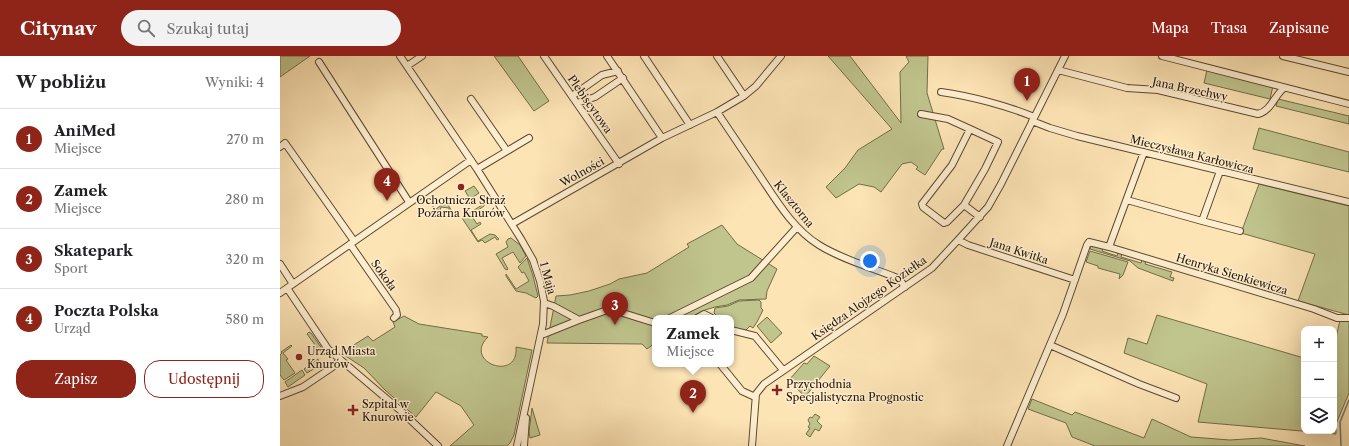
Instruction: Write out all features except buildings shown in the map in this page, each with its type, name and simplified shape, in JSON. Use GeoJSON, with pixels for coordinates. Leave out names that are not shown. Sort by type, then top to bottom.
{"type":"FeatureCollection","features":[{"type":"Feature","properties":{"kind":"street","name":"1 Maja"},"geometry":{"type":"LineString","coordinates":[[400,56],[471,160],[512,224],[533,260],[540,281],[544,303],[541,334],[517,446]]}},
{"type":"Feature","properties":{"kind":"street"},"geometry":{"type":"LineString","coordinates":[[407,66],[422,56]]}},
{"type":"Feature","properties":{"kind":"street","name":"Plebiscytowa"},"geometry":{"type":"LineString","coordinates":[[544,56],[618,164]]}},
{"type":"Feature","properties":{"kind":"street"},"geometry":{"type":"LineString","coordinates":[[607,56],[662,138]]}},
{"type":"Feature","properties":{"kind":"street"},"geometry":{"type":"LineString","coordinates":[[644,56],[690,125]]}},
{"type":"Feature","properties":{"kind":"street"},"geometry":{"type":"LineString","coordinates":[[717,56],[744,96]]}},
{"type":"Feature","properties":{"kind":"street","name":"Wolności"},"geometry":{"type":"LineString","coordinates":[[512,224],[662,138],[717,112],[744,96],[756,86],[781,56]]}},
{"type":"Feature","properties":{"kind":"street","name":"Księdza Alojzego Koziełka"},"geometry":{"type":"LineString","coordinates":[[755,397],[757,391],[764,384],[783,370],[932,268],[980,216],[988,207],[1001,184],[1065,56]]}},
{"type":"Feature","properties":{"kind":"street"},"geometry":{"type":"LineString","coordinates":[[1162,56],[1349,104]]}},
{"type":"Feature","properties":{"kind":"street"},"geometry":{"type":"LineString","coordinates":[[1283,56],[1349,72]]}},
{"type":"Feature","properties":{"kind":"street"},"geometry":{"type":"LineString","coordinates":[[319,62],[409,202]]}},
{"type":"Feature","properties":{"kind":"street","name":"Jana Brzechwy"},"geometry":{"type":"LineString","coordinates":[[1058,70],[1127,88],[1158,90],[1258,114],[1264,113],[1276,96],[1284,88]]}},
{"type":"Feature","properties":{"kind":"street"},"geometry":{"type":"LineString","coordinates":[[572,96],[602,75],[618,71]]}},
{"type":"Feature","properties":{"kind":"street"},"geometry":{"type":"LineString","coordinates":[[577,103],[595,97],[623,78]]}},
{"type":"Feature","properties":{"kind":"street","name":"Mieczysława Karłowicza"},"geometry":{"type":"LineString","coordinates":[[941,92],[960,95],[1009,108],[1063,132],[1349,202]]}},
{"type":"Feature","properties":{"kind":"street"},"geometry":{"type":"LineString","coordinates":[[471,99],[507,151]]}},
{"type":"Feature","properties":{"kind":"street","name":"Klasztorna"},"geometry":{"type":"LineString","coordinates":[[717,112],[778,202],[797,227],[819,245],[834,253],[895,277],[900,280],[905,287]]}},
{"type":"Feature","properties":{"kind":"street"},"geometry":{"type":"LineString","coordinates":[[921,114],[948,119],[970,129],[998,142],[985,169],[964,204],[947,222],[944,223],[923,207],[922,204],[952,165],[970,129]]}},
{"type":"Feature","properties":{"kind":"street"},"geometry":{"type":"LineString","coordinates":[[477,169],[529,138]]}},
{"type":"Feature","properties":{"kind":"street","name":"Sokoła"},"geometry":{"type":"LineString","coordinates":[[283,145],[331,208],[396,310],[397,315],[394,318]]}},
{"type":"Feature","properties":{"kind":"street"},"geometry":{"type":"LineString","coordinates":[[1109,247],[1144,152]]}},
{"type":"Feature","properties":{"kind":"street"},"geometry":{"type":"LineString","coordinates":[[280,293],[471,160]]}},
{"type":"Feature","properties":{"kind":"street"},"geometry":{"type":"LineString","coordinates":[[1202,220],[1220,171]]}},
{"type":"Feature","properties":{"kind":"street"},"geometry":{"type":"LineString","coordinates":[[1127,200],[1240,231]]}},
{"type":"Feature","properties":{"kind":"street"},"geometry":{"type":"LineString","coordinates":[[964,204],[980,216]]}},
{"type":"Feature","properties":{"kind":"street"},"geometry":{"type":"LineString","coordinates":[[676,315],[751,278],[797,227]]}},
{"type":"Feature","properties":{"kind":"street","name":"Jana Kwitka"},"geometry":{"type":"LineString","coordinates":[[958,240],[968,245],[1075,280]]}},
{"type":"Feature","properties":{"kind":"street","name":"Henryka Sienkiewicza"},"geometry":{"type":"LineString","coordinates":[[1007,446],[1063,314],[1088,243],[1092,242],[1109,247],[1314,309],[1337,318],[1349,318]]}},
{"type":"Feature","properties":{"kind":"street"},"geometry":{"type":"LineString","coordinates":[[280,264],[293,284]]}},
{"type":"Feature","properties":{"kind":"street"},"geometry":{"type":"LineString","coordinates":[[287,288],[325,345],[340,360],[406,415],[438,446]]}},
{"type":"Feature","properties":{"kind":"street"},"geometry":{"type":"LineString","coordinates":[[544,303],[553,306],[578,320]]}},
{"type":"Feature","properties":{"kind":"street"},"geometry":{"type":"LineString","coordinates":[[541,334],[610,310],[652,322]]}},
{"type":"Feature","properties":{"kind":"street"},"geometry":{"type":"LineString","coordinates":[[734,331],[755,336],[783,370]]}},
{"type":"Feature","properties":{"kind":"street"},"geometry":{"type":"LineString","coordinates":[[1050,345],[1139,384],[1176,398]]}},
{"type":"Feature","properties":{"kind":"street"},"geometry":{"type":"LineString","coordinates":[[280,396],[303,387],[334,366],[340,360]]}},
{"type":"Feature","properties":{"kind":"street"},"geometry":{"type":"LineString","coordinates":[[723,367],[742,390],[748,395],[755,397],[752,446]]}},
{"type":"Feature","properties":{"kind":"street","name":"1 Maja"},"geometry":{"type":"LineString","coordinates":[[526,406],[526,444]]}},
{"type":"Feature","properties":{"kind":"green space"},"geometry":{"type":"Polygon","coordinates":[[[280,56],[310,56],[280,77],[280,56]]]}},
{"type":"Feature","properties":{"kind":"green space"},"geometry":{"type":"Polygon","coordinates":[[[494,56],[518,56],[549,101],[534,111],[494,56]]]}},
{"type":"Feature","properties":{"kind":"green space"},"geometry":{"type":"Polygon","coordinates":[[[828,56],[850,56],[901,123],[900,72],[909,62],[906,56],[928,56],[927,93],[944,149],[942,149],[925,175],[916,169],[918,167],[911,162],[902,164],[881,192],[874,187],[859,184],[836,198],[826,187],[845,168],[858,150],[892,129],[828,56]]]}},
{"type":"Feature","properties":{"kind":"green space"},"geometry":{"type":"Polygon","coordinates":[[[1207,70],[1273,86],[1270,99],[1204,83],[1207,70]]]}},
{"type":"Feature","properties":{"kind":"green space"},"geometry":{"type":"Polygon","coordinates":[[[1278,99],[1349,116],[1349,124],[1276,106],[1278,99]]]}},
{"type":"Feature","properties":{"kind":"green space"},"geometry":{"type":"Polygon","coordinates":[[[1259,128],[1349,152],[1349,172],[1253,149],[1259,128]]]}},
{"type":"Feature","properties":{"kind":"green space"},"geometry":{"type":"Polygon","coordinates":[[[1259,184],[1349,206],[1349,315],[1298,301],[1315,254],[1241,233],[1259,184]]]}},
{"type":"Feature","properties":{"kind":"green space"},"geometry":{"type":"Polygon","coordinates":[[[474,186],[479,193],[470,199],[465,191],[474,186]]]}},
{"type":"Feature","properties":{"kind":"green space"},"geometry":{"type":"Polygon","coordinates":[[[446,202],[452,211],[449,212],[449,208],[441,207],[440,211],[433,208],[433,206],[436,209],[446,202]]]}},
{"type":"Feature","properties":{"kind":"green space"},"geometry":{"type":"Polygon","coordinates":[[[485,203],[484,206],[471,215],[477,224],[480,222],[481,224],[471,230],[478,241],[490,234],[495,235],[499,239],[497,240],[495,237],[485,243],[482,240],[478,242],[462,218],[485,203]]]}},
{"type":"Feature","properties":{"kind":"green space"},"geometry":{"type":"Polygon","coordinates":[[[722,225],[737,244],[777,269],[767,291],[766,299],[739,300],[727,305],[705,310],[696,315],[652,315],[652,345],[647,349],[642,344],[547,343],[556,296],[589,291],[610,284],[619,279],[647,273],[689,247],[687,244],[722,225]]]}},
{"type":"Feature","properties":{"kind":"green space"},"geometry":{"type":"Polygon","coordinates":[[[511,238],[520,245],[526,256],[520,263],[513,252],[502,258],[508,269],[507,270],[496,254],[508,247],[506,242],[511,238]]]}},
{"type":"Feature","properties":{"kind":"green space"},"geometry":{"type":"Polygon","coordinates":[[[1091,245],[1103,248],[1102,251],[1117,256],[1118,252],[1122,253],[1121,257],[1141,263],[1142,260],[1146,261],[1145,264],[1172,272],[1170,277],[1174,278],[1173,281],[1138,268],[1130,261],[1090,249],[1091,245]]]}},
{"type":"Feature","properties":{"kind":"green space"},"geometry":{"type":"Polygon","coordinates":[[[1090,251],[1128,262],[1123,275],[1119,279],[1120,274],[1098,268],[1098,266],[1086,262],[1090,251]]]}},
{"type":"Feature","properties":{"kind":"green space"},"geometry":{"type":"Polygon","coordinates":[[[527,258],[538,296],[536,298],[526,293],[516,291],[506,276],[506,274],[516,289],[529,281],[524,272],[522,273],[518,267],[527,258]]]}},
{"type":"Feature","properties":{"kind":"green space"},"geometry":{"type":"Polygon","coordinates":[[[759,300],[763,310],[753,328],[750,326],[745,331],[734,329],[734,315],[716,315],[714,313],[715,308],[728,306],[739,301],[759,300]]]}},
{"type":"Feature","properties":{"kind":"green space"},"geometry":{"type":"Polygon","coordinates":[[[1157,315],[1301,357],[1301,431],[1198,422],[1207,384],[1124,353],[1128,338],[1147,344],[1157,315]]]}},
{"type":"Feature","properties":{"kind":"green space"},"geometry":{"type":"Polygon","coordinates":[[[404,316],[419,324],[482,334],[482,336],[488,337],[482,346],[482,354],[486,361],[493,365],[502,366],[509,364],[515,358],[516,347],[532,350],[514,435],[507,446],[450,446],[474,425],[461,406],[436,392],[416,417],[385,390],[364,368],[341,353],[368,336],[373,341],[395,327],[393,322],[404,316]]]}},
{"type":"Feature","properties":{"kind":"green space"},"geometry":{"type":"Polygon","coordinates":[[[767,317],[782,333],[771,343],[757,326],[767,317]]]}},
{"type":"Feature","properties":{"kind":"green space"},"geometry":{"type":"Polygon","coordinates":[[[1340,320],[1349,320],[1349,393],[1337,422],[1337,334],[1340,320]]]}},
{"type":"Feature","properties":{"kind":"green space"},"geometry":{"type":"Polygon","coordinates":[[[309,332],[323,352],[321,353],[307,334],[309,332]]]}},
{"type":"Feature","properties":{"kind":"green space"},"geometry":{"type":"Polygon","coordinates":[[[291,345],[292,346],[283,353],[288,359],[286,360],[295,373],[284,380],[280,375],[280,355],[282,353],[281,352],[291,345]]]}},
{"type":"Feature","properties":{"kind":"green space"},"geometry":{"type":"Polygon","coordinates":[[[814,356],[830,366],[805,397],[789,380],[804,363],[807,364],[814,356]]]}},
{"type":"Feature","properties":{"kind":"green space"},"geometry":{"type":"Polygon","coordinates":[[[318,359],[320,365],[307,373],[304,369],[318,359]]]}},
{"type":"Feature","properties":{"kind":"green space"},"geometry":{"type":"Polygon","coordinates":[[[302,370],[305,375],[288,387],[285,382],[302,370]]]}},
{"type":"Feature","properties":{"kind":"green space"},"geometry":{"type":"Polygon","coordinates":[[[1032,399],[1072,415],[1075,412],[1144,438],[1152,419],[1191,437],[1230,440],[1261,438],[1305,446],[1095,446],[1072,437],[1066,423],[1028,409],[1032,399]]]}},
{"type":"Feature","properties":{"kind":"green space"},"geometry":{"type":"Polygon","coordinates":[[[532,408],[540,435],[530,438],[529,432],[532,408]]]}},
{"type":"Feature","properties":{"kind":"green space"},"geometry":{"type":"Polygon","coordinates":[[[815,414],[820,417],[817,421],[822,426],[819,431],[815,429],[810,437],[806,434],[810,428],[808,427],[810,424],[808,420],[815,414]]]}},
{"type":"Feature","properties":{"kind":"waterway"},"geometry":{"type":"LineString","coordinates":[[1341,446],[1340,422],[1349,400]]}},
{"type":"Feature","properties":{"kind":"place","name":"AniMed"},"geometry":{"type":"Point","coordinates":[1027,101]}},
{"type":"Feature","properties":{"kind":"place","name":"Ochotnicza Straż Pożarna Knurów"},"geometry":{"type":"Point","coordinates":[461,187]}},
{"type":"Feature","properties":{"kind":"place","name":"Poczta Polska"},"geometry":{"type":"Point","coordinates":[387,201]}},
{"type":"Feature","properties":{"kind":"place","name":"Skatepark"},"geometry":{"type":"Point","coordinates":[615,325]}},
{"type":"Feature","properties":{"kind":"place","name":"Urząd Miasta Knurów"},"geometry":{"type":"Point","coordinates":[299,357]}},
{"type":"Feature","properties":{"kind":"place","name":"Przychodnia Specjalistyczna Prognostic"},"geometry":{"type":"Point","coordinates":[777,390]}},
{"type":"Feature","properties":{"kind":"place","name":"Szpital w Knurowie"},"geometry":{"type":"Point","coordinates":[353,410]}},
{"type":"Feature","properties":{"kind":"place","name":"Zamek"},"geometry":{"type":"Point","coordinates":[693,413]}}]}
